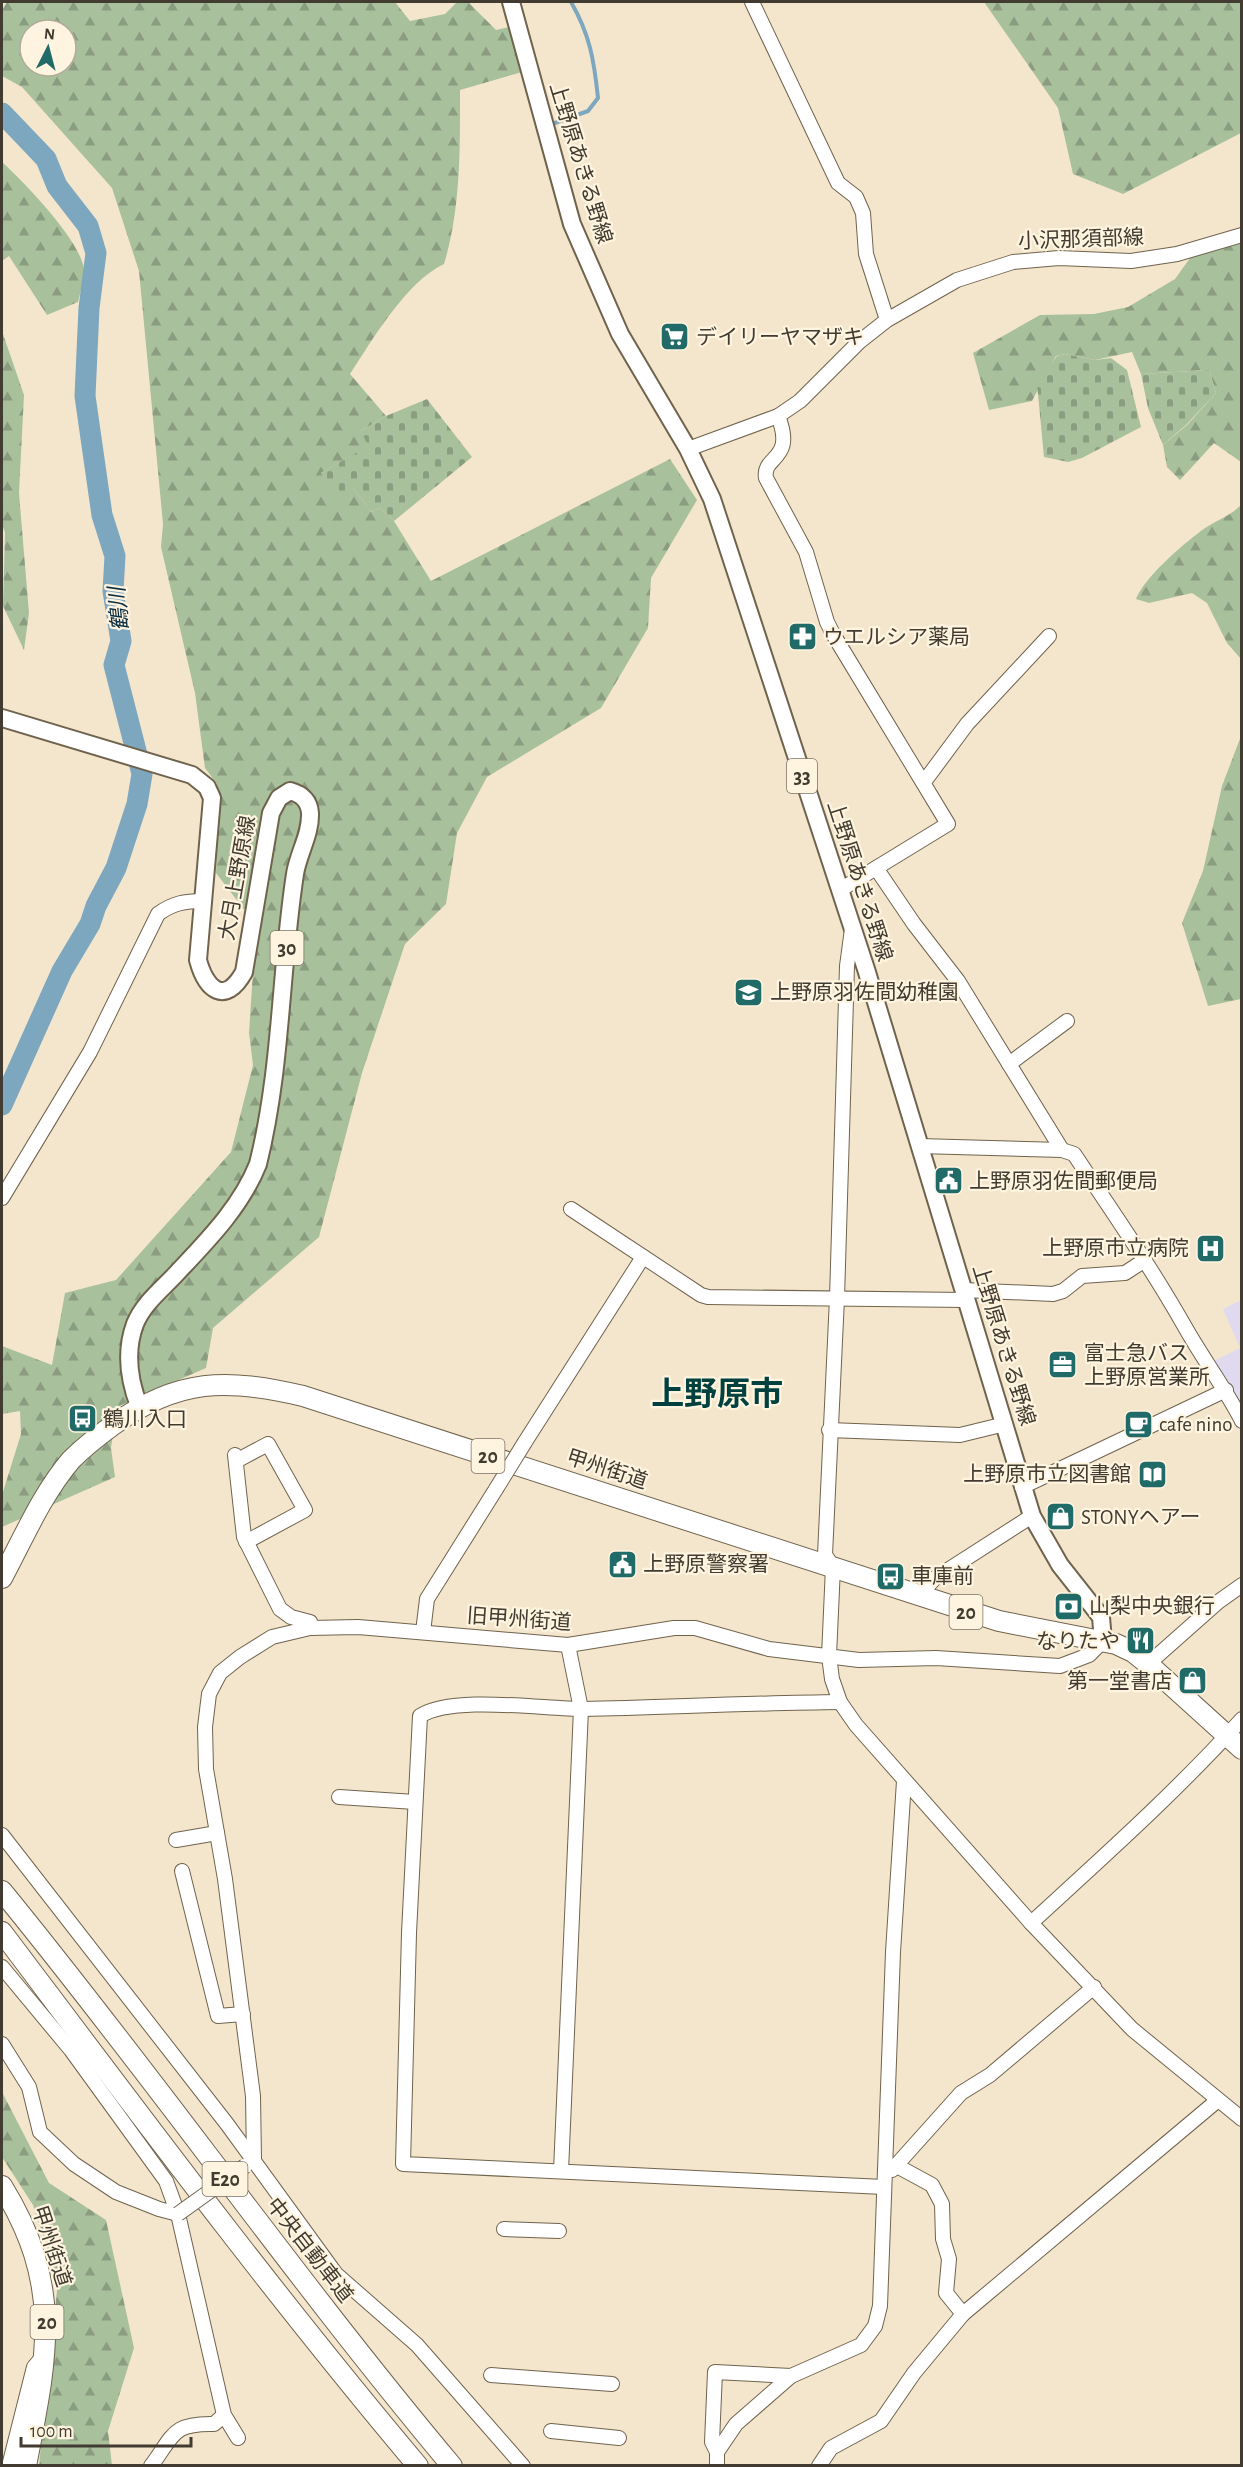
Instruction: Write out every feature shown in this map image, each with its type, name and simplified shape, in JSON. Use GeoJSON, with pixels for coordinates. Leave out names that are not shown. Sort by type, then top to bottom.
{"type":"FeatureCollection","features":[{"type":"Feature","properties":{"kind":"highway","name":"甲州街道"},"geometry":{"type":"LineString","coordinates":[[2,1578],[70,1461],[92,1440],[139,1406],[158,1396],[214,1385],[240,1384],[303,1396],[999,1621],[1103,1641],[1133,1652],[1242,1749]]}},
{"type":"Feature","properties":{"kind":"highway","name":"中央自動車道"},"geometry":{"type":"LineString","coordinates":[[2,1891],[124,2045],[396,2399],[452,2466]]}},
{"type":"Feature","properties":{"kind":"highway","name":"E20"},"geometry":{"type":"LineString","coordinates":[[2,1932],[233,2233],[418,2466]]}},
{"type":"Feature","properties":{"kind":"highway","name":"甲州街道"},"geometry":{"type":"LineString","coordinates":[[2,2187],[19,2218],[44,2292],[47,2315],[46,2352],[26,2466]]}},
{"type":"Feature","properties":{"kind":"main road","name":"上野原あきる野線"},"geometry":{"type":"LineString","coordinates":[[515,3],[572,224],[620,334],[704,477],[720,521],[840,890],[1032,1516],[1060,1565],[1101,1617],[1103,1641]]}},
{"type":"Feature","properties":{"kind":"main road","name":"大月上野原線"},"geometry":{"type":"LineString","coordinates":[[2,718],[192,775],[207,787],[212,798],[198,960],[202,976],[210,988],[217,991],[230,990],[244,972],[271,813],[279,798],[290,791],[306,800],[310,812],[295,873],[278,1060],[258,1164],[252,1179],[230,1214],[148,1302],[137,1320],[130,1357],[130,1374],[139,1406]]}},
{"type":"Feature","properties":{"kind":"street"},"geometry":{"type":"LineString","coordinates":[[752,2],[838,183],[856,197],[863,213],[866,255],[887,320]]}},
{"type":"Feature","properties":{"kind":"street","name":"小沢那須部線"},"geometry":{"type":"LineString","coordinates":[[688,449],[778,416],[800,401],[859,342],[887,320],[957,280],[1012,262],[1059,258],[1131,261],[1177,254],[1242,235]]}},
{"type":"Feature","properties":{"kind":"street"},"geometry":{"type":"LineString","coordinates":[[778,416],[783,428],[784,444],[782,451],[767,466],[766,478],[806,552],[827,622],[948,824],[840,890]]}},
{"type":"Feature","properties":{"kind":"street"},"geometry":{"type":"LineString","coordinates":[[924,782],[967,724],[1048,636]]}},
{"type":"Feature","properties":{"kind":"street"},"geometry":{"type":"LineString","coordinates":[[876,868],[923,937],[958,981],[1062,1150]]}},
{"type":"Feature","properties":{"kind":"street"},"geometry":{"type":"LineString","coordinates":[[2,1198],[90,1052],[158,914],[170,905],[183,901],[203,901]]}},
{"type":"Feature","properties":{"kind":"street"},"geometry":{"type":"LineString","coordinates":[[852,929],[847,966],[837,1298],[829,1430],[825,1555],[833,1567],[825,1655],[832,1679],[840,1702],[903,1787],[1145,2042],[1240,2115]]}},
{"type":"Feature","properties":{"kind":"street"},"geometry":{"type":"LineString","coordinates":[[1009,1064],[1067,1021]]}},
{"type":"Feature","properties":{"kind":"street"},"geometry":{"type":"LineString","coordinates":[[919,1146],[1062,1150],[1074,1154],[1145,1260],[1226,1390],[1242,1421]]}},
{"type":"Feature","properties":{"kind":"street"},"geometry":{"type":"LineString","coordinates":[[571,1209],[708,1297],[837,1298],[1053,1294],[1063,1291],[1082,1276],[1125,1273],[1145,1260]]}},
{"type":"Feature","properties":{"kind":"street"},"geometry":{"type":"LineString","coordinates":[[423,1632],[427,1599],[643,1257]]}},
{"type":"Feature","properties":{"kind":"street"},"geometry":{"type":"LineString","coordinates":[[1022,1487],[1226,1390]]}},
{"type":"Feature","properties":{"kind":"street"},"geometry":{"type":"LineString","coordinates":[[829,1430],[943,1435],[975,1433],[1005,1424]]}},
{"type":"Feature","properties":{"kind":"street"},"geometry":{"type":"LineString","coordinates":[[246,1542],[305,1510],[268,1444],[236,1458],[246,1542],[280,1609],[291,1617],[310,1622],[310,1628]]}},
{"type":"Feature","properties":{"kind":"street"},"geometry":{"type":"LineString","coordinates":[[919,1596],[934,1579],[1032,1516]]}},
{"type":"Feature","properties":{"kind":"street"},"geometry":{"type":"LineString","coordinates":[[1148,1664],[1218,1602],[1242,1585]]}},
{"type":"Feature","properties":{"kind":"street","name":"旧甲州街道"},"geometry":{"type":"LineString","coordinates":[[250,2163],[253,2096],[206,1769],[205,1727],[209,1694],[220,1673],[240,1657],[286,1632],[310,1628],[358,1627],[568,1645],[674,1628],[695,1628],[769,1648],[859,1660],[936,1658],[1060,1666],[1089,1655],[1103,1641]]}},
{"type":"Feature","properties":{"kind":"street"},"geometry":{"type":"LineString","coordinates":[[561,2172],[581,1708],[568,1645]]}},
{"type":"Feature","properties":{"kind":"street"},"geometry":{"type":"LineString","coordinates":[[840,1702],[581,1708],[453,1705],[431,1709],[420,1716],[409,1923],[403,2164],[561,2172],[884,2182]]}},
{"type":"Feature","properties":{"kind":"street"},"geometry":{"type":"LineString","coordinates":[[1031,1923],[1118,1845],[1192,1773],[1242,1719]]}},
{"type":"Feature","properties":{"kind":"street"},"geometry":{"type":"LineString","coordinates":[[717,2459],[736,2424],[791,2376],[861,2345],[875,2326],[880,2306],[893,1952],[903,1787]]}},
{"type":"Feature","properties":{"kind":"street"},"geometry":{"type":"LineString","coordinates":[[339,1797],[415,1802]]}},
{"type":"Feature","properties":{"kind":"street"},"geometry":{"type":"LineString","coordinates":[[176,1840],[217,1833]]}},
{"type":"Feature","properties":{"kind":"street"},"geometry":{"type":"LineString","coordinates":[[2,1835],[336,2274],[417,2345],[523,2466]]}},
{"type":"Feature","properties":{"kind":"street"},"geometry":{"type":"LineString","coordinates":[[182,1871],[218,2016],[243,2014]]}},
{"type":"Feature","properties":{"kind":"street"},"geometry":{"type":"LineString","coordinates":[[2,1967],[71,2050],[166,2181],[178,2214],[224,2415],[238,2438]]}},
{"type":"Feature","properties":{"kind":"street"},"geometry":{"type":"LineString","coordinates":[[884,2182],[961,2093],[990,2075],[1094,1987]]}},
{"type":"Feature","properties":{"kind":"street"},"geometry":{"type":"LineString","coordinates":[[2,2044],[29,2087],[40,2132],[74,2164],[116,2192],[178,2214]]}},
{"type":"Feature","properties":{"kind":"street"},"geometry":{"type":"LineString","coordinates":[[819,2466],[831,2448],[881,2421],[914,2373],[963,2314],[1218,2100]]}},
{"type":"Feature","properties":{"kind":"street"},"geometry":{"type":"LineString","coordinates":[[178,2214],[250,2163]]}},
{"type":"Feature","properties":{"kind":"street"},"geometry":{"type":"LineString","coordinates":[[897,2166],[932,2185],[942,2204],[943,2239],[949,2259],[946,2293],[963,2314]]}},
{"type":"Feature","properties":{"kind":"street"},"geometry":{"type":"LineString","coordinates":[[504,2229],[559,2231]]}},
{"type":"Feature","properties":{"kind":"street"},"geometry":{"type":"LineString","coordinates":[[9,2466],[34,2367],[46,2352]]}},
{"type":"Feature","properties":{"kind":"street"},"geometry":{"type":"LineString","coordinates":[[717,2459],[712,2442],[715,2372],[791,2376]]}},
{"type":"Feature","properties":{"kind":"street"},"geometry":{"type":"LineString","coordinates":[[491,2375],[612,2384]]}},
{"type":"Feature","properties":{"kind":"street"},"geometry":{"type":"LineString","coordinates":[[151,2466],[178,2429],[190,2423],[214,2424],[224,2415]]}},
{"type":"Feature","properties":{"kind":"street"},"geometry":{"type":"LineString","coordinates":[[551,2431],[618,2438]]}},
{"type":"Feature","properties":{"kind":"shaded area"},"geometry":{"type":"Polygon","coordinates":[[[1241,1300],[1241,1410],[1214,1361],[1240,1348],[1223,1309],[1241,1300]]]}},
{"type":"Feature","properties":{"kind":"green space"},"geometry":{"type":"Polygon","coordinates":[[[7,2],[395,2],[410,21],[445,14],[457,2],[468,2],[496,30],[517,25],[529,70],[460,90],[457,200],[444,264],[430,272],[404,297],[350,374],[386,416],[361,431],[369,446],[321,473],[353,488],[371,512],[380,508],[394,521],[431,581],[670,459],[697,500],[651,578],[648,628],[601,708],[487,777],[457,833],[446,904],[405,944],[362,1073],[319,1237],[213,1328],[206,1368],[117,1407],[111,1448],[115,1477],[2,1527],[2,1495],[21,1434],[20,1411],[2,1414],[2,1346],[52,1365],[65,1293],[116,1280],[231,1152],[253,1065],[249,1033],[256,925],[216,873],[219,797],[217,784],[205,768],[195,693],[161,547],[163,524],[139,271],[112,188],[22,87],[2,76],[2,10],[7,2]]]}},
{"type":"Feature","properties":{"kind":"green space"},"geometry":{"type":"Polygon","coordinates":[[[984,2],[1241,2],[1241,133],[1123,194],[1073,174],[1058,108],[984,2]]]}},
{"type":"Feature","properties":{"kind":"green space"},"geometry":{"type":"Polygon","coordinates":[[[2,162],[50,212],[73,243],[84,269],[78,302],[47,315],[9,256],[2,261],[2,162]]]}},
{"type":"Feature","properties":{"kind":"green space"},"geometry":{"type":"Polygon","coordinates":[[[1241,230],[1241,462],[1214,443],[1180,480],[1167,467],[1163,445],[1187,425],[1216,393],[1209,370],[1141,374],[1132,352],[1095,360],[1065,354],[1056,356],[1032,401],[989,410],[973,353],[1040,315],[1094,314],[1128,307],[1175,279],[1193,254],[1241,230]]]}},
{"type":"Feature","properties":{"kind":"green space"},"geometry":{"type":"Polygon","coordinates":[[[2,331],[24,395],[19,493],[29,613],[24,650],[3,606],[5,532],[2,525],[2,331]]]}},
{"type":"Feature","properties":{"kind":"green space"},"geometry":{"type":"Polygon","coordinates":[[[1065,354],[1095,360],[1111,358],[1127,370],[1141,427],[1082,458],[1068,462],[1044,457],[1037,384],[1057,356],[1065,354]]]}},
{"type":"Feature","properties":{"kind":"green space"},"geometry":{"type":"Polygon","coordinates":[[[1209,370],[1216,393],[1186,425],[1163,445],[1148,408],[1141,374],[1209,370]]]}},
{"type":"Feature","properties":{"kind":"green space"},"geometry":{"type":"Polygon","coordinates":[[[427,399],[472,457],[394,521],[380,508],[371,512],[353,488],[334,497],[321,473],[368,446],[361,431],[386,416],[427,399]]]}},
{"type":"Feature","properties":{"kind":"green space"},"geometry":{"type":"Polygon","coordinates":[[[1241,505],[1241,659],[1227,643],[1207,603],[1192,593],[1149,603],[1136,599],[1147,581],[1174,553],[1201,531],[1232,513],[1241,505]]]}},
{"type":"Feature","properties":{"kind":"green space"},"geometry":{"type":"Polygon","coordinates":[[[1241,736],[1241,999],[1208,1006],[1182,923],[1203,871],[1222,786],[1241,736]]]}},
{"type":"Feature","properties":{"kind":"green space"},"geometry":{"type":"Polygon","coordinates":[[[2,2092],[49,2183],[106,2220],[134,2348],[108,2431],[112,2465],[39,2465],[58,2281],[33,2205],[2,2157],[2,2092]]]}},
{"type":"Feature","properties":{"kind":"waterway"},"geometry":{"type":"LineString","coordinates":[[552,124],[588,111],[598,98],[590,48],[583,26],[571,2]]}},
{"type":"Feature","properties":{"kind":"waterway","name":"鶴川"},"geometry":{"type":"LineString","coordinates":[[2,113],[46,159],[57,186],[88,226],[96,253],[89,308],[85,396],[102,515],[115,556],[113,591],[121,641],[114,665],[142,774],[137,804],[116,868],[96,906],[90,924],[62,971],[2,1105]]}},
{"type":"Feature","properties":{"kind":"place","name":"デイリーヤマザキ"},"geometry":{"type":"Point","coordinates":[675,337]}},
{"type":"Feature","properties":{"kind":"place","name":"ウエルシア薬局"},"geometry":{"type":"Point","coordinates":[802,637]}},
{"type":"Feature","properties":{"kind":"place","name":"上野原羽佐間幼稚園"},"geometry":{"type":"Point","coordinates":[749,992]}},
{"type":"Feature","properties":{"kind":"place","name":"上野原羽佐間郵便局"},"geometry":{"type":"Point","coordinates":[948,1181]}},
{"type":"Feature","properties":{"kind":"place","name":"上野原市立病院"},"geometry":{"type":"Point","coordinates":[1210,1248]}},
{"type":"Feature","properties":{"kind":"place","name":"富士急バス 上野原営業所"},"geometry":{"type":"Point","coordinates":[1063,1365]}},
{"type":"Feature","properties":{"kind":"place","name":"鶴川入口"},"geometry":{"type":"Point","coordinates":[82,1419]}},
{"type":"Feature","properties":{"kind":"place","name":"cafe nino"},"geometry":{"type":"Point","coordinates":[1138,1424]}},
{"type":"Feature","properties":{"kind":"place","name":"上野原市立図書館"},"geometry":{"type":"Point","coordinates":[1152,1474]}},
{"type":"Feature","properties":{"kind":"place","name":"STONYヘアー"},"geometry":{"type":"Point","coordinates":[1060,1517]}},
{"type":"Feature","properties":{"kind":"place","name":"上野原警察署"},"geometry":{"type":"Point","coordinates":[622,1564]}},
{"type":"Feature","properties":{"kind":"place","name":"車庫前"},"geometry":{"type":"Point","coordinates":[890,1576]}},
{"type":"Feature","properties":{"kind":"place","name":"山梨中央銀行"},"geometry":{"type":"Point","coordinates":[1068,1606]}},
{"type":"Feature","properties":{"kind":"place","name":"なりたや"},"geometry":{"type":"Point","coordinates":[1141,1641]}},
{"type":"Feature","properties":{"kind":"place","name":"第一堂書店"},"geometry":{"type":"Point","coordinates":[1193,1681]}},
{"type":"Feature","properties":{"kind":"district","name":"上野原市"},"geometry":{"type":"Point","coordinates":[717,1393]}}]}
